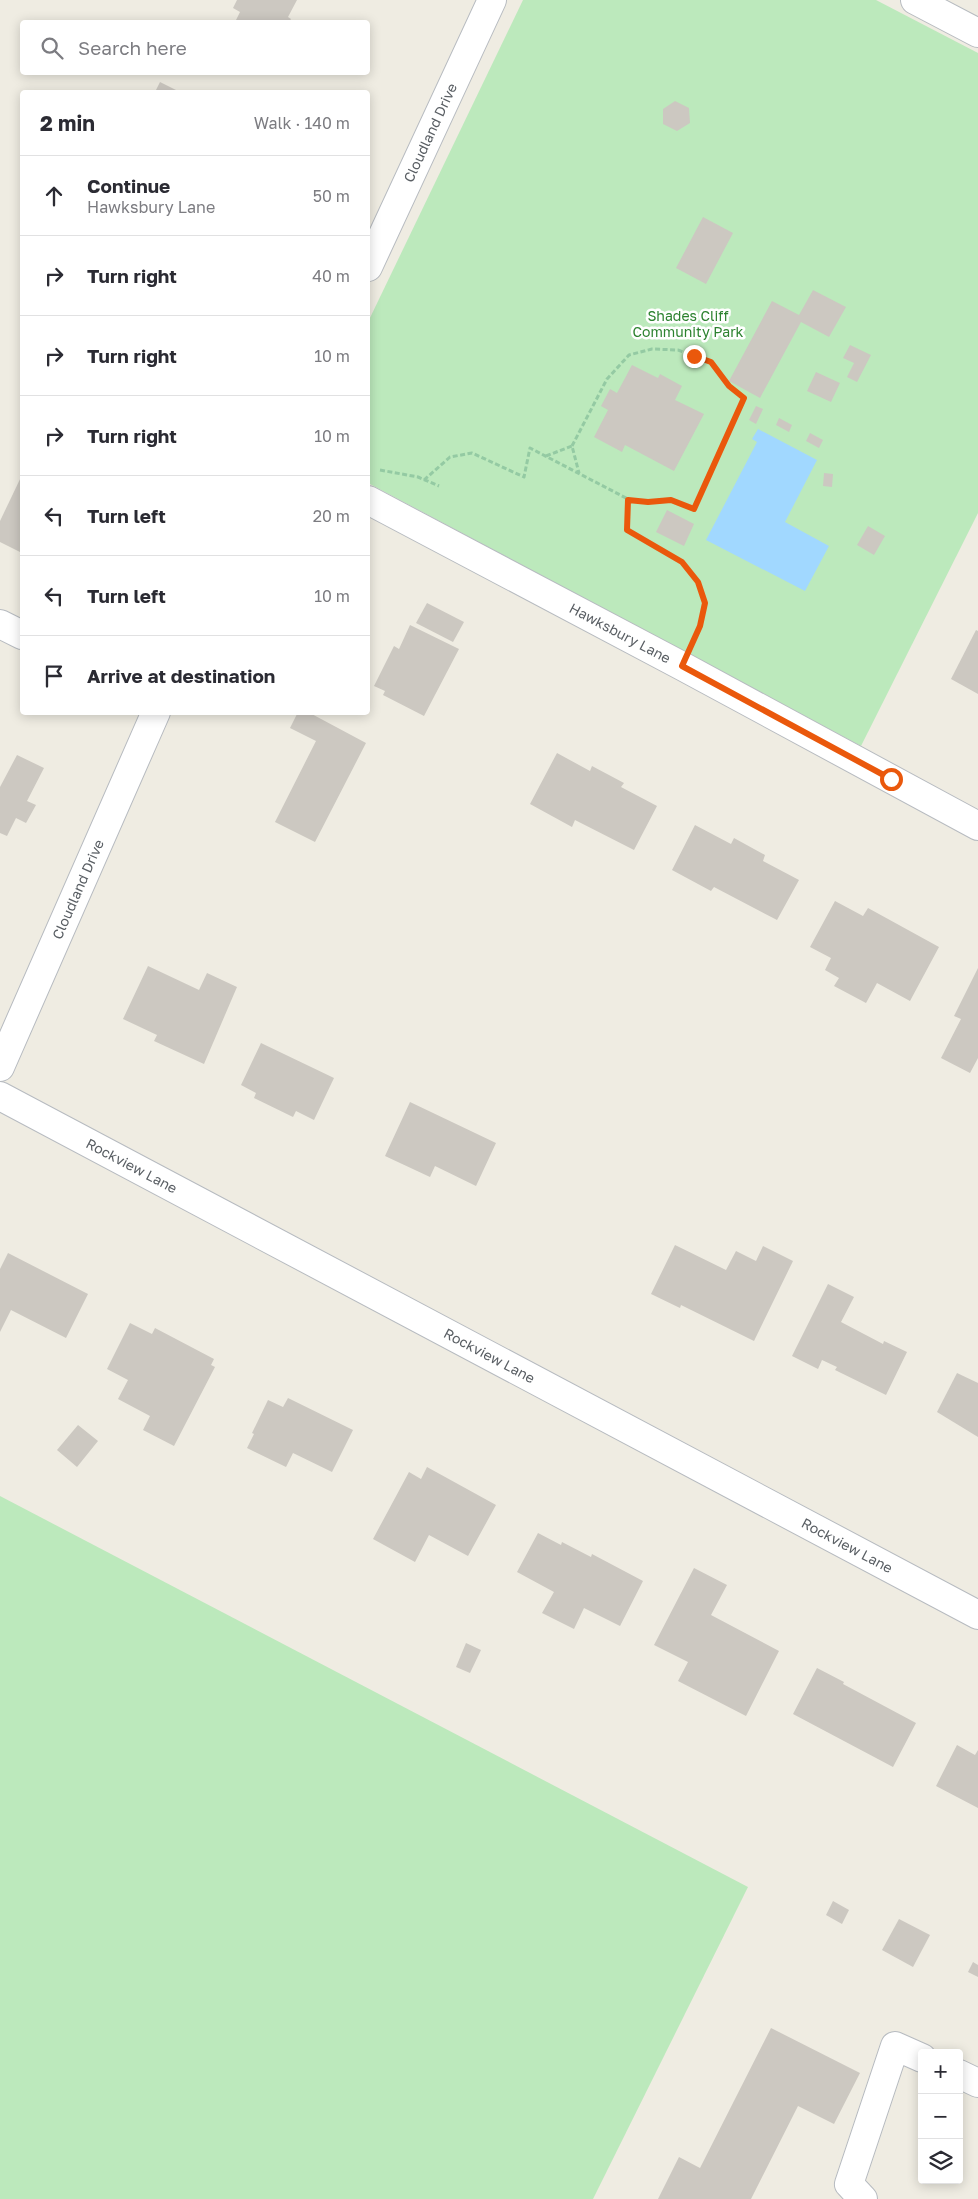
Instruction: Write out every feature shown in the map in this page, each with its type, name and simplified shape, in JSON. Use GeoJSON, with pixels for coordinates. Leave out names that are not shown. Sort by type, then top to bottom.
{"type":"FeatureCollection","features":[{"type":"Feature","properties":{"kind":"street","name":"Cloudland Drive"},"geometry":{"type":"LineString","coordinates":[[370,263],[492,0]]}},
{"type":"Feature","properties":{"kind":"street"},"geometry":{"type":"LineString","coordinates":[[915,0],[978,33]]}},
{"type":"Feature","properties":{"kind":"street","name":"Hawksbury Lane"},"geometry":{"type":"LineString","coordinates":[[370,501],[682,666],[978,826]]}},
{"type":"Feature","properties":{"kind":"street"},"geometry":{"type":"LineString","coordinates":[[0,624],[20,634]]}},
{"type":"Feature","properties":{"kind":"street","name":"Cloudland Drive"},"geometry":{"type":"LineString","coordinates":[[0,1067],[155,715]]}},
{"type":"Feature","properties":{"kind":"street","name":"Rockview Lane"},"geometry":{"type":"LineString","coordinates":[[0,1096],[978,1615]]}},
{"type":"Feature","properties":{"kind":"street"},"geometry":{"type":"LineString","coordinates":[[863,2199],[849,2184],[895,2046],[918,2056]]}},
{"type":"Feature","properties":{"kind":"street"},"geometry":{"type":"LineString","coordinates":[[963,2076],[978,2082]]}},
{"type":"Feature","properties":{"kind":"path"},"geometry":{"type":"LineString","coordinates":[[424,480],[450,457],[472,453],[524,477],[530,448],[545,456],[628,500],[648,502],[671,500],[694,509],[744,398],[729,386],[711,362],[678,350],[652,349],[629,356],[607,379],[572,446],[579,474]]}},
{"type":"Feature","properties":{"kind":"path"},"geometry":{"type":"LineString","coordinates":[[545,456],[572,446]]}},
{"type":"Feature","properties":{"kind":"path"},"geometry":{"type":"LineString","coordinates":[[376,469],[424,480],[439,486]]}},
{"type":"Feature","properties":{"kind":"path"},"geometry":{"type":"LineString","coordinates":[[628,500],[627,530],[682,562],[698,582],[705,603],[700,626],[682,666]]}},
{"type":"Feature","properties":{"kind":"green space","name":"Shades Cliff Community Park"},"geometry":{"type":"Polygon","coordinates":[[[523,0],[876,0],[978,53],[978,513],[861,746],[370,484],[370,318],[523,0]]]}},
{"type":"Feature","properties":{"kind":"green space"},"geometry":{"type":"Polygon","coordinates":[[[0,1496],[748,1887],[593,2199],[0,2199],[0,1496]]]}},
{"type":"Feature","properties":{"kind":"water"},"geometry":{"type":"Polygon","coordinates":[[[758,429],[817,460],[785,522],[829,546],[805,591],[706,540],[757,442],[752,439],[758,429]]]}},
{"type":"Feature","properties":{"kind":"building"},"geometry":{"type":"Polygon","coordinates":[[[237,0],[297,0],[288,17],[290,20],[236,20],[240,12],[233,8],[237,0]]]}},
{"type":"Feature","properties":{"kind":"building"},"geometry":{"type":"Polygon","coordinates":[[[160,82],[176,90],[156,90],[160,82]]]}},
{"type":"Feature","properties":{"kind":"building"},"geometry":{"type":"Polygon","coordinates":[[[675,101],[689,108],[690,123],[677,131],[663,124],[663,109],[675,101]]]}},
{"type":"Feature","properties":{"kind":"building"},"geometry":{"type":"Polygon","coordinates":[[[703,217],[733,233],[706,284],[676,268],[703,217]]]}},
{"type":"Feature","properties":{"kind":"building"},"geometry":{"type":"Polygon","coordinates":[[[813,290],[846,307],[829,337],[801,322],[760,398],[729,381],[772,301],[799,315],[813,290]]]}},
{"type":"Feature","properties":{"kind":"building"},"geometry":{"type":"Polygon","coordinates":[[[850,345],[871,355],[857,382],[847,377],[854,363],[843,358],[850,345]]]}},
{"type":"Feature","properties":{"kind":"building"},"geometry":{"type":"Polygon","coordinates":[[[632,365],[658,378],[660,374],[682,386],[675,400],[704,414],[674,471],[625,445],[622,452],[594,437],[608,410],[601,406],[610,389],[617,393],[632,365]]]}},
{"type":"Feature","properties":{"kind":"building"},"geometry":{"type":"Polygon","coordinates":[[[816,372],[840,383],[831,402],[807,391],[816,372]]]}},
{"type":"Feature","properties":{"kind":"building"},"geometry":{"type":"Polygon","coordinates":[[[756,406],[763,409],[756,424],[749,420],[756,406]]]}},
{"type":"Feature","properties":{"kind":"building"},"geometry":{"type":"Polygon","coordinates":[[[779,418],[792,425],[789,432],[776,425],[779,418]]]}},
{"type":"Feature","properties":{"kind":"building"},"geometry":{"type":"Polygon","coordinates":[[[810,433],[823,440],[819,448],[806,441],[810,433]]]}},
{"type":"Feature","properties":{"kind":"building"},"geometry":{"type":"Polygon","coordinates":[[[824,473],[833,474],[832,487],[823,486],[824,473]]]}},
{"type":"Feature","properties":{"kind":"building"},"geometry":{"type":"Polygon","coordinates":[[[20,479],[20,552],[0,542],[0,521],[20,479]]]}},
{"type":"Feature","properties":{"kind":"building"},"geometry":{"type":"Polygon","coordinates":[[[667,510],[694,524],[684,546],[656,532],[667,510]]]}},
{"type":"Feature","properties":{"kind":"building"},"geometry":{"type":"Polygon","coordinates":[[[868,526],[885,536],[874,555],[857,545],[868,526]]]}},
{"type":"Feature","properties":{"kind":"building"},"geometry":{"type":"Polygon","coordinates":[[[427,603],[464,622],[453,642],[416,623],[427,603]]]}},
{"type":"Feature","properties":{"kind":"building"},"geometry":{"type":"Polygon","coordinates":[[[410,625],[459,649],[424,716],[383,695],[385,691],[374,686],[394,646],[399,649],[410,625]]]}},
{"type":"Feature","properties":{"kind":"building"},"geometry":{"type":"Polygon","coordinates":[[[976,630],[978,631],[978,694],[951,679],[976,630]]]}},
{"type":"Feature","properties":{"kind":"building"},"geometry":{"type":"Polygon","coordinates":[[[296,715],[314,715],[366,743],[315,842],[275,822],[316,741],[290,728],[296,715]]]}},
{"type":"Feature","properties":{"kind":"building"},"geometry":{"type":"Polygon","coordinates":[[[557,753],[590,771],[592,766],[624,783],[621,787],[657,806],[634,850],[575,820],[572,827],[530,804],[557,753]]]}},
{"type":"Feature","properties":{"kind":"building"},"geometry":{"type":"Polygon","coordinates":[[[17,755],[44,768],[27,801],[36,805],[26,823],[16,818],[7,836],[0,833],[0,787],[17,755]]]}},
{"type":"Feature","properties":{"kind":"building"},"geometry":{"type":"Polygon","coordinates":[[[695,825],[731,844],[734,838],[765,855],[763,861],[799,880],[777,920],[714,887],[711,891],[672,870],[695,825]]]}},
{"type":"Feature","properties":{"kind":"building"},"geometry":{"type":"Polygon","coordinates":[[[835,901],[863,916],[868,908],[939,947],[910,1001],[877,983],[866,1003],[834,986],[839,978],[825,970],[831,958],[810,947],[835,901]]]}},
{"type":"Feature","properties":{"kind":"building"},"geometry":{"type":"Polygon","coordinates":[[[148,966],[199,990],[207,973],[237,987],[204,1064],[154,1041],[157,1035],[123,1019],[148,966]]]}},
{"type":"Feature","properties":{"kind":"building"},"geometry":{"type":"Polygon","coordinates":[[[978,968],[978,1058],[970,1073],[941,1058],[961,1019],[954,1016],[978,968]]]}},
{"type":"Feature","properties":{"kind":"building"},"geometry":{"type":"Polygon","coordinates":[[[261,1043],[334,1078],[314,1120],[296,1111],[293,1117],[254,1098],[256,1093],[241,1085],[261,1043]]]}},
{"type":"Feature","properties":{"kind":"building"},"geometry":{"type":"Polygon","coordinates":[[[410,1102],[496,1143],[476,1186],[435,1166],[430,1177],[385,1156],[410,1102]]]}},
{"type":"Feature","properties":{"kind":"building"},"geometry":{"type":"Polygon","coordinates":[[[675,1245],[726,1270],[736,1251],[756,1261],[763,1246],[793,1261],[754,1341],[681,1305],[680,1308],[651,1294],[675,1245]]]}},
{"type":"Feature","properties":{"kind":"building"},"geometry":{"type":"Polygon","coordinates":[[[8,1253],[88,1294],[66,1338],[11,1310],[0,1332],[0,1269],[8,1253]]]}},
{"type":"Feature","properties":{"kind":"building"},"geometry":{"type":"Polygon","coordinates":[[[828,1284],[854,1297],[841,1322],[883,1344],[884,1341],[907,1352],[886,1395],[835,1370],[837,1367],[822,1360],[818,1369],[792,1356],[828,1284]]]}},
{"type":"Feature","properties":{"kind":"building"},"geometry":{"type":"Polygon","coordinates":[[[130,1323],[152,1334],[155,1328],[214,1359],[211,1365],[215,1367],[174,1446],[143,1430],[150,1416],[118,1399],[128,1380],[107,1369],[130,1323]]]}},
{"type":"Feature","properties":{"kind":"building"},"geometry":{"type":"Polygon","coordinates":[[[957,1373],[978,1383],[978,1437],[937,1412],[957,1373]]]}},
{"type":"Feature","properties":{"kind":"building"},"geometry":{"type":"Polygon","coordinates":[[[288,1398],[353,1430],[332,1472],[293,1453],[286,1467],[247,1448],[268,1400],[283,1407],[288,1398]]]}},
{"type":"Feature","properties":{"kind":"building"},"geometry":{"type":"Polygon","coordinates":[[[78,1425],[98,1441],[77,1467],[57,1450],[78,1425]]]}},
{"type":"Feature","properties":{"kind":"building"},"geometry":{"type":"Polygon","coordinates":[[[427,1467],[496,1505],[468,1556],[429,1535],[415,1562],[373,1539],[409,1472],[421,1479],[427,1467]]]}},
{"type":"Feature","properties":{"kind":"building"},"geometry":{"type":"Polygon","coordinates":[[[538,1533],[561,1545],[562,1542],[591,1557],[592,1554],[643,1581],[620,1626],[584,1608],[574,1629],[542,1613],[554,1592],[517,1572],[538,1533]]]}},
{"type":"Feature","properties":{"kind":"building"},"geometry":{"type":"Polygon","coordinates":[[[694,1568],[727,1585],[711,1615],[779,1651],[746,1716],[678,1681],[688,1662],[654,1645],[694,1568]]]}},
{"type":"Feature","properties":{"kind":"building"},"geometry":{"type":"Polygon","coordinates":[[[466,1643],[481,1650],[470,1673],[456,1667],[466,1643]]]}},
{"type":"Feature","properties":{"kind":"building"},"geometry":{"type":"Polygon","coordinates":[[[817,1668],[916,1723],[893,1767],[793,1714],[817,1668]]]}},
{"type":"Feature","properties":{"kind":"building"},"geometry":{"type":"Polygon","coordinates":[[[957,1745],[975,1755],[978,1750],[978,1808],[936,1786],[957,1745]]]}},
{"type":"Feature","properties":{"kind":"building"},"geometry":{"type":"Polygon","coordinates":[[[833,1901],[849,1910],[842,1924],[826,1915],[833,1901]]]}},
{"type":"Feature","properties":{"kind":"building"},"geometry":{"type":"Polygon","coordinates":[[[899,1919],[930,1935],[913,1967],[882,1950],[899,1919]]]}},
{"type":"Feature","properties":{"kind":"building"},"geometry":{"type":"Polygon","coordinates":[[[973,1962],[978,1965],[978,1977],[968,1972],[973,1962]]]}},
{"type":"Feature","properties":{"kind":"building"},"geometry":{"type":"Polygon","coordinates":[[[771,2028],[860,2073],[834,2124],[798,2106],[751,2199],[658,2199],[679,2157],[700,2168],[771,2028]]]}},
{"type":"Feature","properties":{"kind":"route"},"geometry":{"type":"LineString","coordinates":[[694,356],[711,362],[729,386],[744,398],[694,509],[671,500],[648,502],[628,500],[627,530],[682,562],[698,582],[705,603],[700,626],[682,666],[891,779]]}}]}
